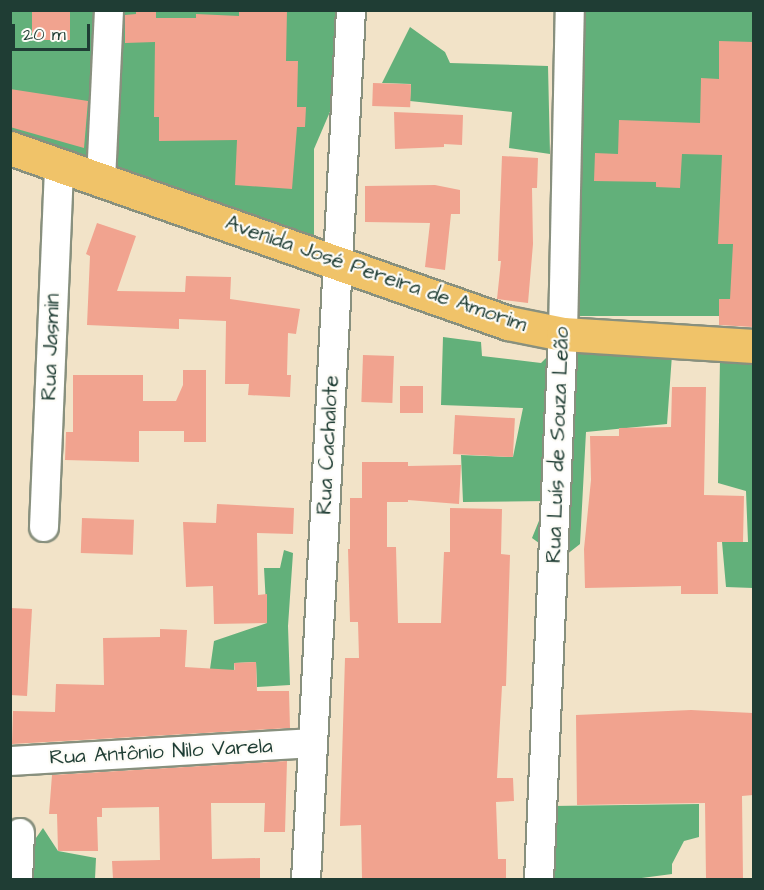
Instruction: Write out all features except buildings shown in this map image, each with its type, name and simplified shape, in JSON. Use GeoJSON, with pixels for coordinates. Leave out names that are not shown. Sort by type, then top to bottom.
{"type":"FeatureCollection","features":[{"type":"Feature","properties":{"kind":"main road","name":"Avenida José Pereira de Amorim"},"geometry":{"type":"LineString","coordinates":[[10,148],[58,167],[337,261],[508,323],[563,334],[753,346]]}},
{"type":"Feature","properties":{"kind":"street"},"geometry":{"type":"LineString","coordinates":[[101,180],[110,10]]}},
{"type":"Feature","properties":{"kind":"street","name":"Rua Cachalote"},"geometry":{"type":"LineString","coordinates":[[306,879],[351,10]]}},
{"type":"Feature","properties":{"kind":"street","name":"Rua Luís de Souza Leão"},"geometry":{"type":"LineString","coordinates":[[539,879],[563,334],[570,10]]}},
{"type":"Feature","properties":{"kind":"street","name":"Rua Jasmin"},"geometry":{"type":"LineString","coordinates":[[44,527],[58,167]]}},
{"type":"Feature","properties":{"kind":"street","name":"Rua Antônio Nilo Varela"},"geometry":{"type":"LineString","coordinates":[[10,761],[312,743]]}},
{"type":"Feature","properties":{"kind":"street"},"geometry":{"type":"LineString","coordinates":[[18,879],[20,833]]}},
{"type":"Feature","properties":{"kind":"green space"},"geometry":{"type":"Polygon","coordinates":[[[10,11],[99,11],[91,171],[11,139],[10,11]]]}},
{"type":"Feature","properties":{"kind":"green space"},"geometry":{"type":"Polygon","coordinates":[[[104,11],[344,11],[338,93],[314,149],[314,247],[107,175],[104,11]]]}},
{"type":"Feature","properties":{"kind":"green space"},"geometry":{"type":"Polygon","coordinates":[[[576,11],[753,11],[753,316],[576,316],[576,11]]]}},
{"type":"Feature","properties":{"kind":"green space"},"geometry":{"type":"Polygon","coordinates":[[[410,27],[445,52],[450,63],[548,66],[550,154],[509,148],[512,112],[410,101],[411,84],[382,83],[410,27]]]}},
{"type":"Feature","properties":{"kind":"green space"},"geometry":{"type":"Polygon","coordinates":[[[443,337],[481,342],[482,356],[541,363],[553,351],[593,350],[672,355],[667,424],[586,432],[580,544],[561,559],[532,538],[547,501],[463,502],[461,455],[513,457],[523,408],[441,405],[443,337]]]}},
{"type":"Feature","properties":{"kind":"green space"},"geometry":{"type":"Polygon","coordinates":[[[720,358],[753,360],[753,588],[726,587],[722,542],[748,542],[746,491],[718,483],[720,358]]]}},
{"type":"Feature","properties":{"kind":"green space"},"geometry":{"type":"Polygon","coordinates":[[[284,550],[293,553],[288,626],[290,685],[257,687],[256,662],[234,663],[235,688],[210,669],[214,641],[267,623],[264,568],[280,568],[284,550]]]}},
{"type":"Feature","properties":{"kind":"green space"},"geometry":{"type":"Polygon","coordinates":[[[699,804],[699,837],[684,841],[672,864],[672,874],[634,879],[550,880],[552,806],[699,804]]]}},
{"type":"Feature","properties":{"kind":"green space"},"geometry":{"type":"Polygon","coordinates":[[[43,828],[58,851],[96,858],[95,879],[31,880],[31,845],[43,828]]]}}]}
